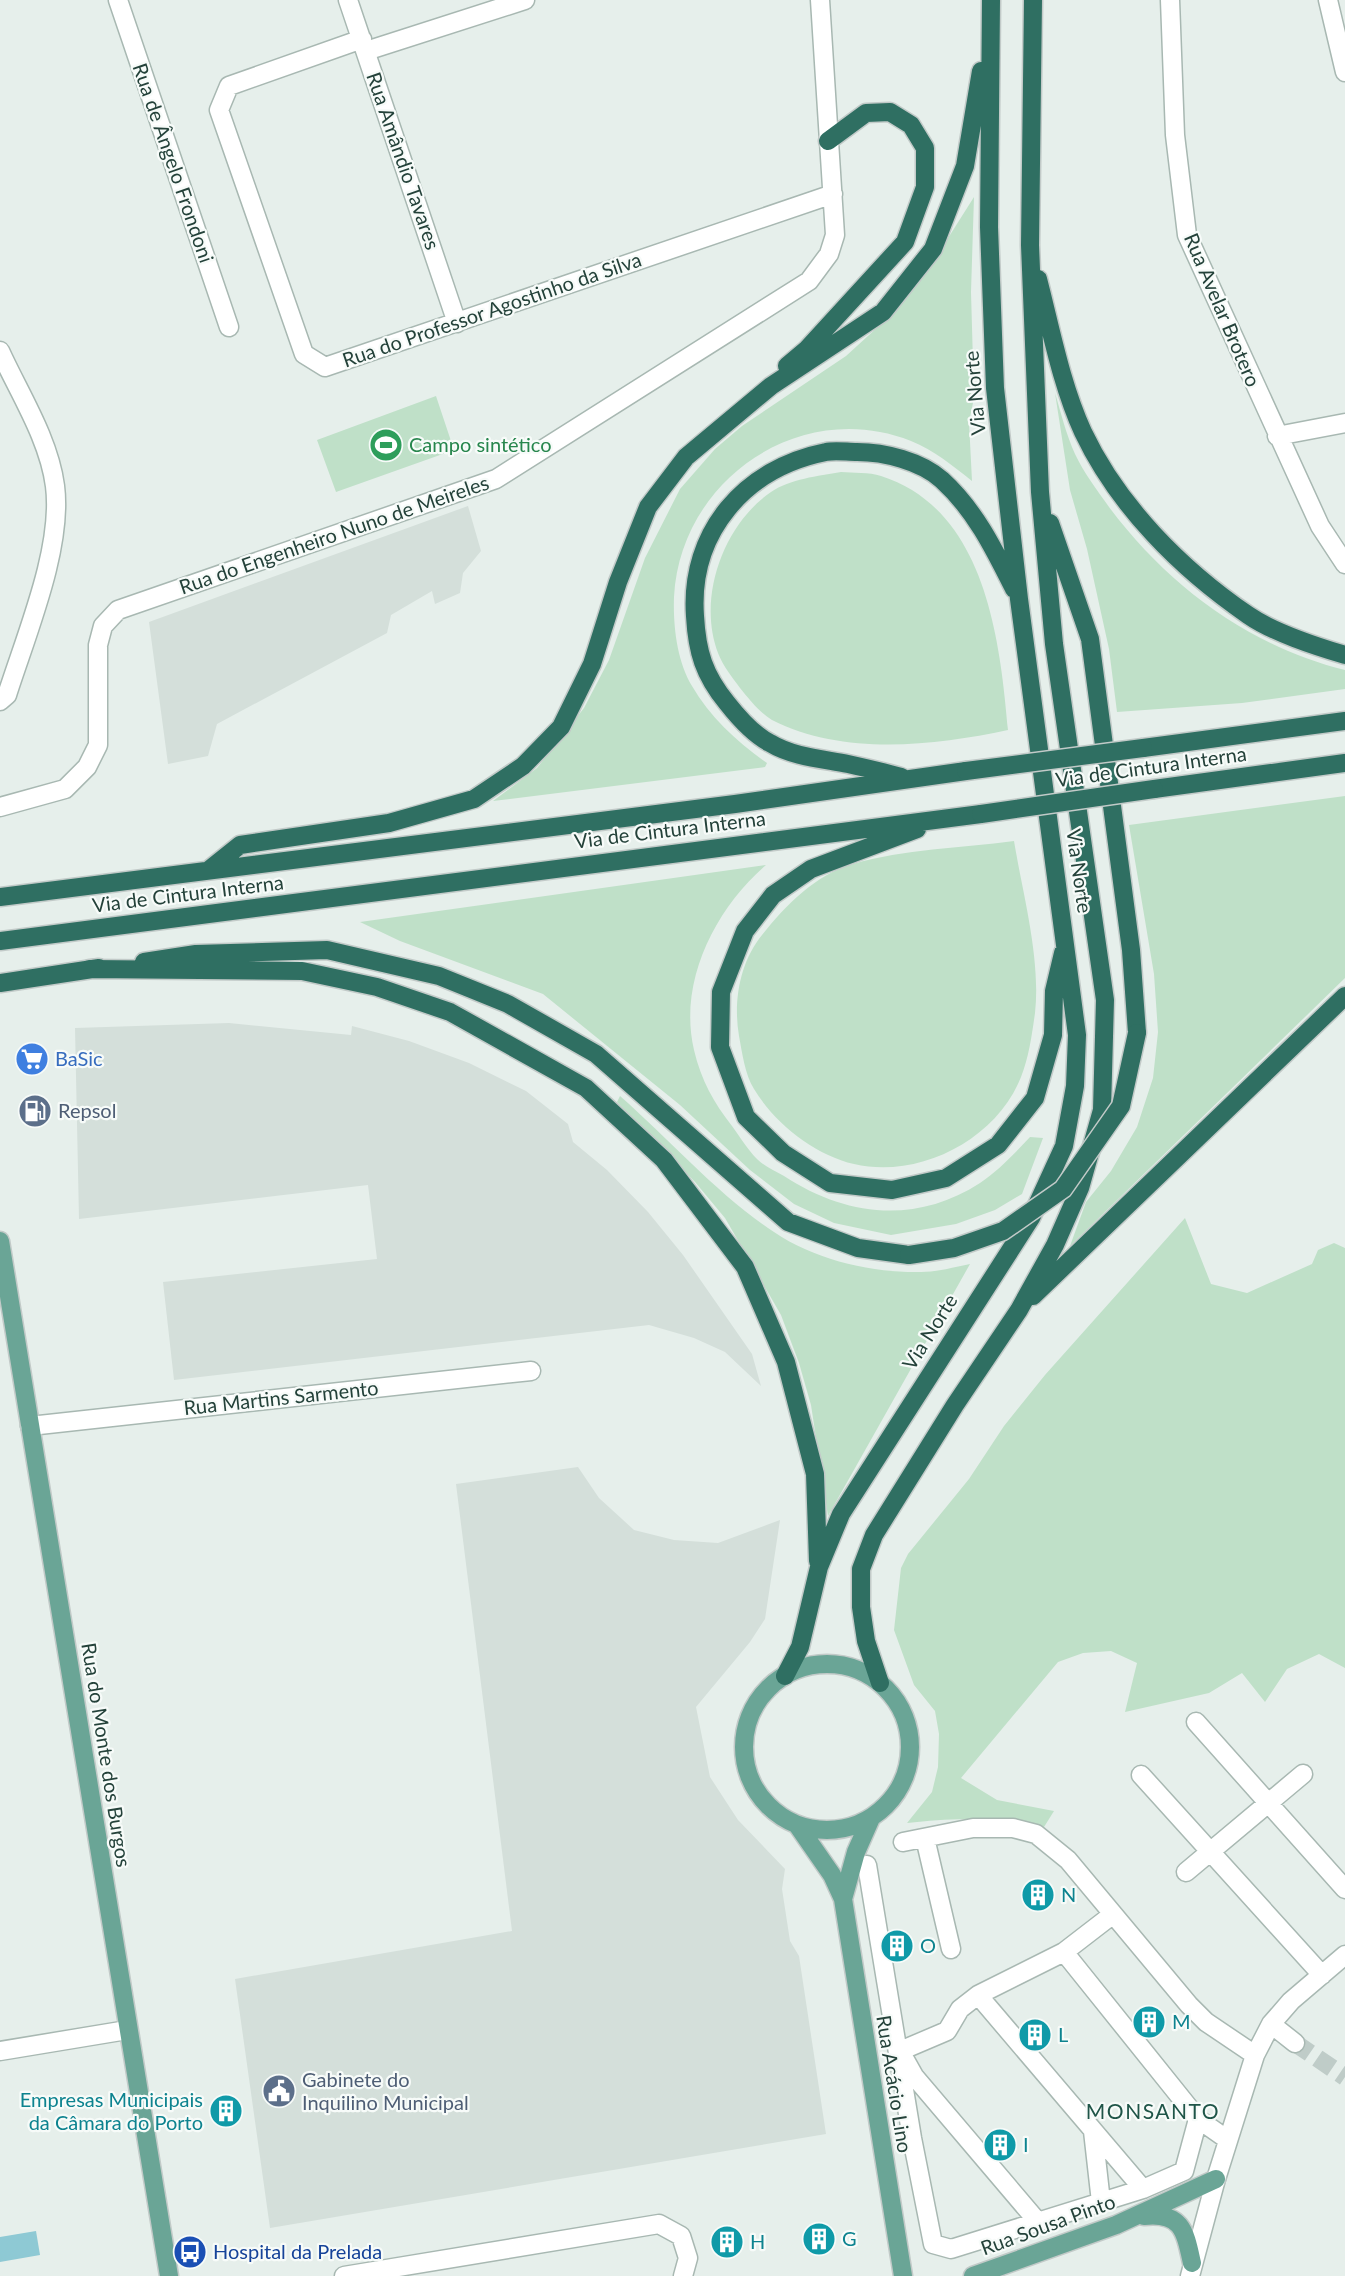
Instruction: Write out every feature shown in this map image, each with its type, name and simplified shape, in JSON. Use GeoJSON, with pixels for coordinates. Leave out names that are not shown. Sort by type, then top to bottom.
{"type":"FeatureCollection","features":[{"type":"Feature","properties":{"kind":"highway","name":"Via Norte"},"geometry":{"type":"LineString","coordinates":[[880,1683],[866,1641],[861,1607],[861,1569],[870,1544],[955,1405],[1019,1310],[1055,1245],[1080,1188],[1102,1110],[1105,1000],[1054,644],[1040,492],[1030,245],[1033,0]]}},
{"type":"Feature","properties":{"kind":"highway"},"geometry":{"type":"LineString","coordinates":[[210,868],[240,845],[389,823],[474,799],[523,766],[561,727],[592,664],[618,582],[648,507],[686,457],[771,386],[883,312],[933,249],[965,166],[991,9]]}},
{"type":"Feature","properties":{"kind":"highway","name":"Via Norte"},"geometry":{"type":"LineString","coordinates":[[784,1676],[800,1647],[819,1567],[841,1514],[1031,1218],[1064,1146],[1075,1086],[1077,1035],[1019,599],[995,388],[989,227],[991,9]]}},
{"type":"Feature","properties":{"kind":"highway"},"geometry":{"type":"LineString","coordinates":[[771,386],[787,366],[806,350],[905,242],[925,187],[925,148],[911,125],[890,112],[866,113],[828,141]]}},
{"type":"Feature","properties":{"kind":"highway"},"geometry":{"type":"LineString","coordinates":[[1030,245],[1063,376],[1083,432],[1125,501],[1182,564],[1250,616],[1317,647],[1345,655]]}},
{"type":"Feature","properties":{"kind":"highway"},"geometry":{"type":"LineString","coordinates":[[912,779],[810,757],[769,743],[735,714],[710,682],[697,644],[693,596],[700,560],[711,530],[741,492],[778,467],[827,451],[875,452],[918,465],[941,478],[980,522],[1019,599]]}},
{"type":"Feature","properties":{"kind":"highway"},"geometry":{"type":"LineString","coordinates":[[1,982],[196,954],[327,950],[439,976],[508,1004],[596,1054],[788,1222],[858,1248],[909,1255],[954,1248],[1003,1231],[1063,1190],[1121,1106],[1137,1033],[1131,950],[1090,639],[1040,492]]}},
{"type":"Feature","properties":{"kind":"highway","name":"Via de Cintura Interna"},"geometry":{"type":"LineString","coordinates":[[0,897],[210,868],[724,806],[966,771],[1345,721]]}},
{"type":"Feature","properties":{"kind":"highway","name":"Via de Cintura Interna"},"geometry":{"type":"LineString","coordinates":[[0,940],[981,814],[1345,763]]}},
{"type":"Feature","properties":{"kind":"highway"},"geometry":{"type":"LineString","coordinates":[[953,817],[811,868],[773,895],[745,931],[721,992],[720,1047],[746,1117],[783,1154],[830,1183],[892,1190],[946,1178],[998,1145],[1035,1098],[1053,1035],[1054,991],[1066,940]]}},
{"type":"Feature","properties":{"kind":"highway"},"geometry":{"type":"LineString","coordinates":[[89,969],[302,971],[377,987],[450,1012],[586,1088],[664,1160],[745,1267],[786,1362],[815,1474],[819,1567]]}},
{"type":"Feature","properties":{"kind":"highway"},"geometry":{"type":"LineString","coordinates":[[1019,1310],[1345,996]]}},
{"type":"Feature","properties":{"kind":"main road","name":"Rua do Monte dos Burgos"},"geometry":{"type":"LineString","coordinates":[[0,1241],[127,2030],[169,2276]]}},
{"type":"Feature","properties":{"kind":"main road"},"geometry":{"type":"LineString","coordinates":[[833,1664],[858,1670],[880,1683],[897,1702],[905,1718],[911,1752],[905,1778],[891,1801],[871,1818],[850,1827],[828,1831],[798,1826],[780,1816],[760,1797],[748,1772],[744,1745],[750,1718],[764,1694],[784,1676],[808,1666],[833,1664]]}},
{"type":"Feature","properties":{"kind":"main road","name":"Rua Acácio Lino"},"geometry":{"type":"LineString","coordinates":[[843,1899],[856,1852],[871,1818]]}},
{"type":"Feature","properties":{"kind":"main road","name":"Rua Acácio Lino"},"geometry":{"type":"LineString","coordinates":[[798,1826],[832,1875],[843,1899],[903,2276]]}},
{"type":"Feature","properties":{"kind":"main road","name":"Rua Sousa Pinto"},"geometry":{"type":"LineString","coordinates":[[973,2276],[1139,2216],[1216,2179]]}},
{"type":"Feature","properties":{"kind":"main road","name":"Rua Sousa Pinto"},"geometry":{"type":"LineString","coordinates":[[1139,2216],[1160,2214],[1172,2218],[1186,2236],[1191,2270]]}},
{"type":"Feature","properties":{"kind":"street","name":"Rua de Ângelo Frondoni"},"geometry":{"type":"LineString","coordinates":[[117,0],[229,327]]}},
{"type":"Feature","properties":{"kind":"street","name":"Rua Amândio Tavares"},"geometry":{"type":"LineString","coordinates":[[348,0],[457,323]]}},
{"type":"Feature","properties":{"kind":"street"},"geometry":{"type":"LineString","coordinates":[[364,45],[525,0]]}},
{"type":"Feature","properties":{"kind":"street"},"geometry":{"type":"LineString","coordinates":[[820,0],[833,194]]}},
{"type":"Feature","properties":{"kind":"street","name":"Rua Avelar Brotero"},"geometry":{"type":"LineString","coordinates":[[1170,0],[1174,125],[1187,235],[1320,526],[1345,564]]}},
{"type":"Feature","properties":{"kind":"street"},"geometry":{"type":"LineString","coordinates":[[1328,0],[1345,72]]}},
{"type":"Feature","properties":{"kind":"street","name":"Rua do Professor Agostinho da Silva"},"geometry":{"type":"LineString","coordinates":[[364,45],[229,86],[219,110],[304,354],[325,367],[833,194]]}},
{"type":"Feature","properties":{"kind":"street","name":"Rua do Engenheiro Nuno de Meireles"},"geometry":{"type":"LineString","coordinates":[[0,807],[65,789],[87,767],[98,745],[98,645],[103,626],[118,610],[496,479],[809,281],[829,254],[835,235],[833,194]]}},
{"type":"Feature","properties":{"kind":"street"},"geometry":{"type":"LineString","coordinates":[[0,351],[46,451],[55,487],[50,557],[7,694],[0,701]]}},
{"type":"Feature","properties":{"kind":"street"},"geometry":{"type":"LineString","coordinates":[[1277,436],[1345,423]]}},
{"type":"Feature","properties":{"kind":"street","name":"Rua Martins Sarmento"},"geometry":{"type":"LineString","coordinates":[[30,1425],[531,1371]]}},
{"type":"Feature","properties":{"kind":"street"},"geometry":{"type":"LineString","coordinates":[[1196,1722],[1345,1888]]}},
{"type":"Feature","properties":{"kind":"street"},"geometry":{"type":"LineString","coordinates":[[1186,1872],[1303,1774]]}},
{"type":"Feature","properties":{"kind":"street"},"geometry":{"type":"LineString","coordinates":[[1141,1775],[1322,1975]]}},
{"type":"Feature","properties":{"kind":"street"},"geometry":{"type":"LineString","coordinates":[[903,1842],[973,1828],[1013,1828],[1036,1834],[1068,1860],[1112,1916],[1195,2011],[1206,2022],[1256,2055]]}},
{"type":"Feature","properties":{"kind":"street"},"geometry":{"type":"LineString","coordinates":[[925,1838],[951,1949]]}},
{"type":"Feature","properties":{"kind":"street"},"geometry":{"type":"LineString","coordinates":[[867,1865],[900,2051],[912,2138],[933,2244],[951,2249],[1143,2189],[1184,2171],[1198,2119]]}},
{"type":"Feature","properties":{"kind":"street"},"geometry":{"type":"LineString","coordinates":[[900,2051],[947,2031],[960,2009],[978,1995],[1064,1952],[1112,1916]]}},
{"type":"Feature","properties":{"kind":"street"},"geometry":{"type":"LineString","coordinates":[[1064,1952],[1198,2119],[1228,2140]]}},
{"type":"Feature","properties":{"kind":"street"},"geometry":{"type":"LineString","coordinates":[[1191,2270],[1228,2140],[1256,2055],[1270,2024],[1291,2001],[1345,1955]]}},
{"type":"Feature","properties":{"kind":"street"},"geometry":{"type":"LineString","coordinates":[[978,1995],[1143,2189]]}},
{"type":"Feature","properties":{"kind":"street"},"geometry":{"type":"LineString","coordinates":[[1270,2024],[1295,2043]]}},
{"type":"Feature","properties":{"kind":"street"},"geometry":{"type":"LineString","coordinates":[[0,2051],[127,2030]]}},
{"type":"Feature","properties":{"kind":"street"},"geometry":{"type":"LineString","coordinates":[[900,2051],[914,2076],[1038,2222]]}},
{"type":"Feature","properties":{"kind":"street"},"geometry":{"type":"LineString","coordinates":[[1093,2131],[1101,2202]]}},
{"type":"Feature","properties":{"kind":"street"},"geometry":{"type":"LineString","coordinates":[[344,2276],[660,2223],[681,2236],[687,2258],[683,2276]]}},
{"type":"Feature","properties":{"kind":"shaded area"},"geometry":{"type":"Polygon","coordinates":[[[468,506],[481,551],[463,573],[460,593],[435,604],[432,591],[391,615],[387,633],[217,724],[208,756],[168,764],[149,622],[468,506]]]}},
{"type":"Feature","properties":{"kind":"shaded area"},"geometry":{"type":"Polygon","coordinates":[[[229,1023],[351,1035],[352,1026],[409,1041],[469,1063],[526,1091],[568,1124],[573,1142],[607,1170],[648,1212],[683,1255],[752,1354],[761,1386],[725,1352],[694,1338],[649,1325],[174,1380],[163,1282],[377,1259],[368,1185],[79,1219],[75,1028],[229,1023]]]}},
{"type":"Feature","properties":{"kind":"shaded area"},"geometry":{"type":"Polygon","coordinates":[[[578,1467],[599,1498],[634,1530],[674,1540],[718,1543],[780,1520],[765,1619],[750,1642],[696,1707],[710,1777],[738,1820],[785,1869],[782,1889],[790,1941],[799,1956],[826,2134],[270,2228],[235,1979],[512,1931],[456,1484],[578,1467]]]}},
{"type":"Feature","properties":{"kind":"green space"},"geometry":{"type":"Polygon","coordinates":[[[974,197],[971,292],[974,398],[969,422],[972,481],[928,449],[911,441],[869,430],[828,430],[789,440],[753,459],[722,485],[698,517],[681,555],[674,597],[674,620],[683,666],[692,686],[716,718],[735,738],[767,763],[765,767],[493,801],[537,768],[584,708],[609,660],[645,558],[680,489],[715,449],[742,426],[846,356],[880,325],[931,265],[974,197]]]}},
{"type":"Feature","properties":{"kind":"green space"},"geometry":{"type":"Polygon","coordinates":[[[1055,393],[1069,439],[1082,468],[1132,536],[1157,562],[1184,587],[1244,629],[1276,646],[1345,670],[1345,689],[1242,703],[1117,712],[1109,649],[1087,549],[1070,490],[1055,393]]]}},
{"type":"Feature","properties":{"kind":"green space","name":"Campo sintético"},"geometry":{"type":"Polygon","coordinates":[[[436,396],[454,450],[336,492],[317,440],[436,396]]]}},
{"type":"Feature","properties":{"kind":"green space"},"geometry":{"type":"Polygon","coordinates":[[[841,472],[881,476],[916,493],[944,517],[965,547],[981,581],[992,618],[1005,694],[1008,730],[919,743],[858,743],[828,739],[772,720],[747,697],[725,667],[712,632],[711,609],[713,587],[728,543],[754,506],[771,492],[795,481],[841,472]]]}},
{"type":"Feature","properties":{"kind":"green space"},"geometry":{"type":"Polygon","coordinates":[[[1345,796],[1345,978],[1070,1246],[1086,1202],[1111,1171],[1137,1127],[1153,1078],[1158,1032],[1154,974],[1129,825],[1345,796]]]}},
{"type":"Feature","properties":{"kind":"green space"},"geometry":{"type":"Polygon","coordinates":[[[1014,841],[1033,949],[1036,992],[1028,1053],[1021,1077],[1009,1099],[994,1119],[974,1136],[952,1150],[929,1160],[904,1166],[879,1167],[854,1164],[839,1160],[811,1146],[773,1114],[754,1089],[746,1070],[737,1023],[737,1009],[743,970],[754,946],[802,892],[839,869],[892,855],[1014,841]]]}},
{"type":"Feature","properties":{"kind":"green space"},"geometry":{"type":"Polygon","coordinates":[[[766,865],[731,903],[717,925],[696,973],[691,999],[690,1024],[700,1071],[714,1100],[750,1152],[760,1162],[807,1190],[831,1200],[856,1207],[906,1210],[931,1205],[980,1183],[1030,1137],[1043,1138],[1022,1194],[995,1210],[956,1224],[891,1235],[834,1223],[794,1204],[750,1170],[680,1105],[543,994],[400,941],[360,922],[766,865]]]}},
{"type":"Feature","properties":{"kind":"green space"},"geometry":{"type":"Polygon","coordinates":[[[620,1096],[734,1202],[790,1242],[844,1263],[883,1270],[927,1272],[970,1264],[828,1516],[811,1405],[799,1363],[781,1315],[725,1218],[695,1182],[617,1102],[620,1096]]]}},
{"type":"Feature","properties":{"kind":"green space"},"geometry":{"type":"Polygon","coordinates":[[[1185,1218],[1211,1284],[1247,1293],[1312,1264],[1318,1250],[1334,1243],[1345,1248],[1345,1668],[1319,1654],[1287,1669],[1265,1702],[1242,1673],[1209,1693],[1125,1712],[1137,1663],[1111,1651],[1083,1653],[1058,1662],[961,1778],[997,1800],[1054,1811],[1044,1827],[976,1819],[907,1823],[932,1792],[938,1767],[939,1734],[935,1711],[914,1685],[894,1630],[901,1568],[908,1554],[969,1479],[1004,1426],[1045,1375],[1185,1218]]]}},
{"type":"Feature","properties":{"kind":"water"},"geometry":{"type":"Polygon","coordinates":[[[36,2231],[40,2255],[0,2262],[0,2237],[36,2231]]]}},
{"type":"Feature","properties":{"kind":"tunnel"},"geometry":{"type":"LineString","coordinates":[[1295,2043],[1345,2077]]}},
{"type":"Feature","properties":{"kind":"place","name":"Campo sintético"},"geometry":{"type":"Point","coordinates":[386,445]}},
{"type":"Feature","properties":{"kind":"place","name":"BaSic"},"geometry":{"type":"Point","coordinates":[32,1059]}},
{"type":"Feature","properties":{"kind":"place","name":"Repsol"},"geometry":{"type":"Point","coordinates":[35,1111]}},
{"type":"Feature","properties":{"kind":"place","name":"N"},"geometry":{"type":"Point","coordinates":[1038,1895]}},
{"type":"Feature","properties":{"kind":"place","name":"O"},"geometry":{"type":"Point","coordinates":[897,1946]}},
{"type":"Feature","properties":{"kind":"place","name":"M"},"geometry":{"type":"Point","coordinates":[1149,2022]}},
{"type":"Feature","properties":{"kind":"place","name":"L"},"geometry":{"type":"Point","coordinates":[1035,2035]}},
{"type":"Feature","properties":{"kind":"place","name":"Gabinete do Inquilino Municipal"},"geometry":{"type":"Point","coordinates":[279,2091]}},
{"type":"Feature","properties":{"kind":"place","name":"Empresas Municipais da Câmara do Porto"},"geometry":{"type":"Point","coordinates":[226,2111]}},
{"type":"Feature","properties":{"kind":"place","name":"I"},"geometry":{"type":"Point","coordinates":[1000,2145]}},
{"type":"Feature","properties":{"kind":"place","name":"G"},"geometry":{"type":"Point","coordinates":[819,2239]}},
{"type":"Feature","properties":{"kind":"place","name":"H"},"geometry":{"type":"Point","coordinates":[727,2242]}},
{"type":"Feature","properties":{"kind":"place","name":"Hospital da Prelada"},"geometry":{"type":"Point","coordinates":[190,2252]}},
{"type":"Feature","properties":{"kind":"district","name":"MONSANTO"},"geometry":{"type":"Point","coordinates":[1153,2112]}}]}
